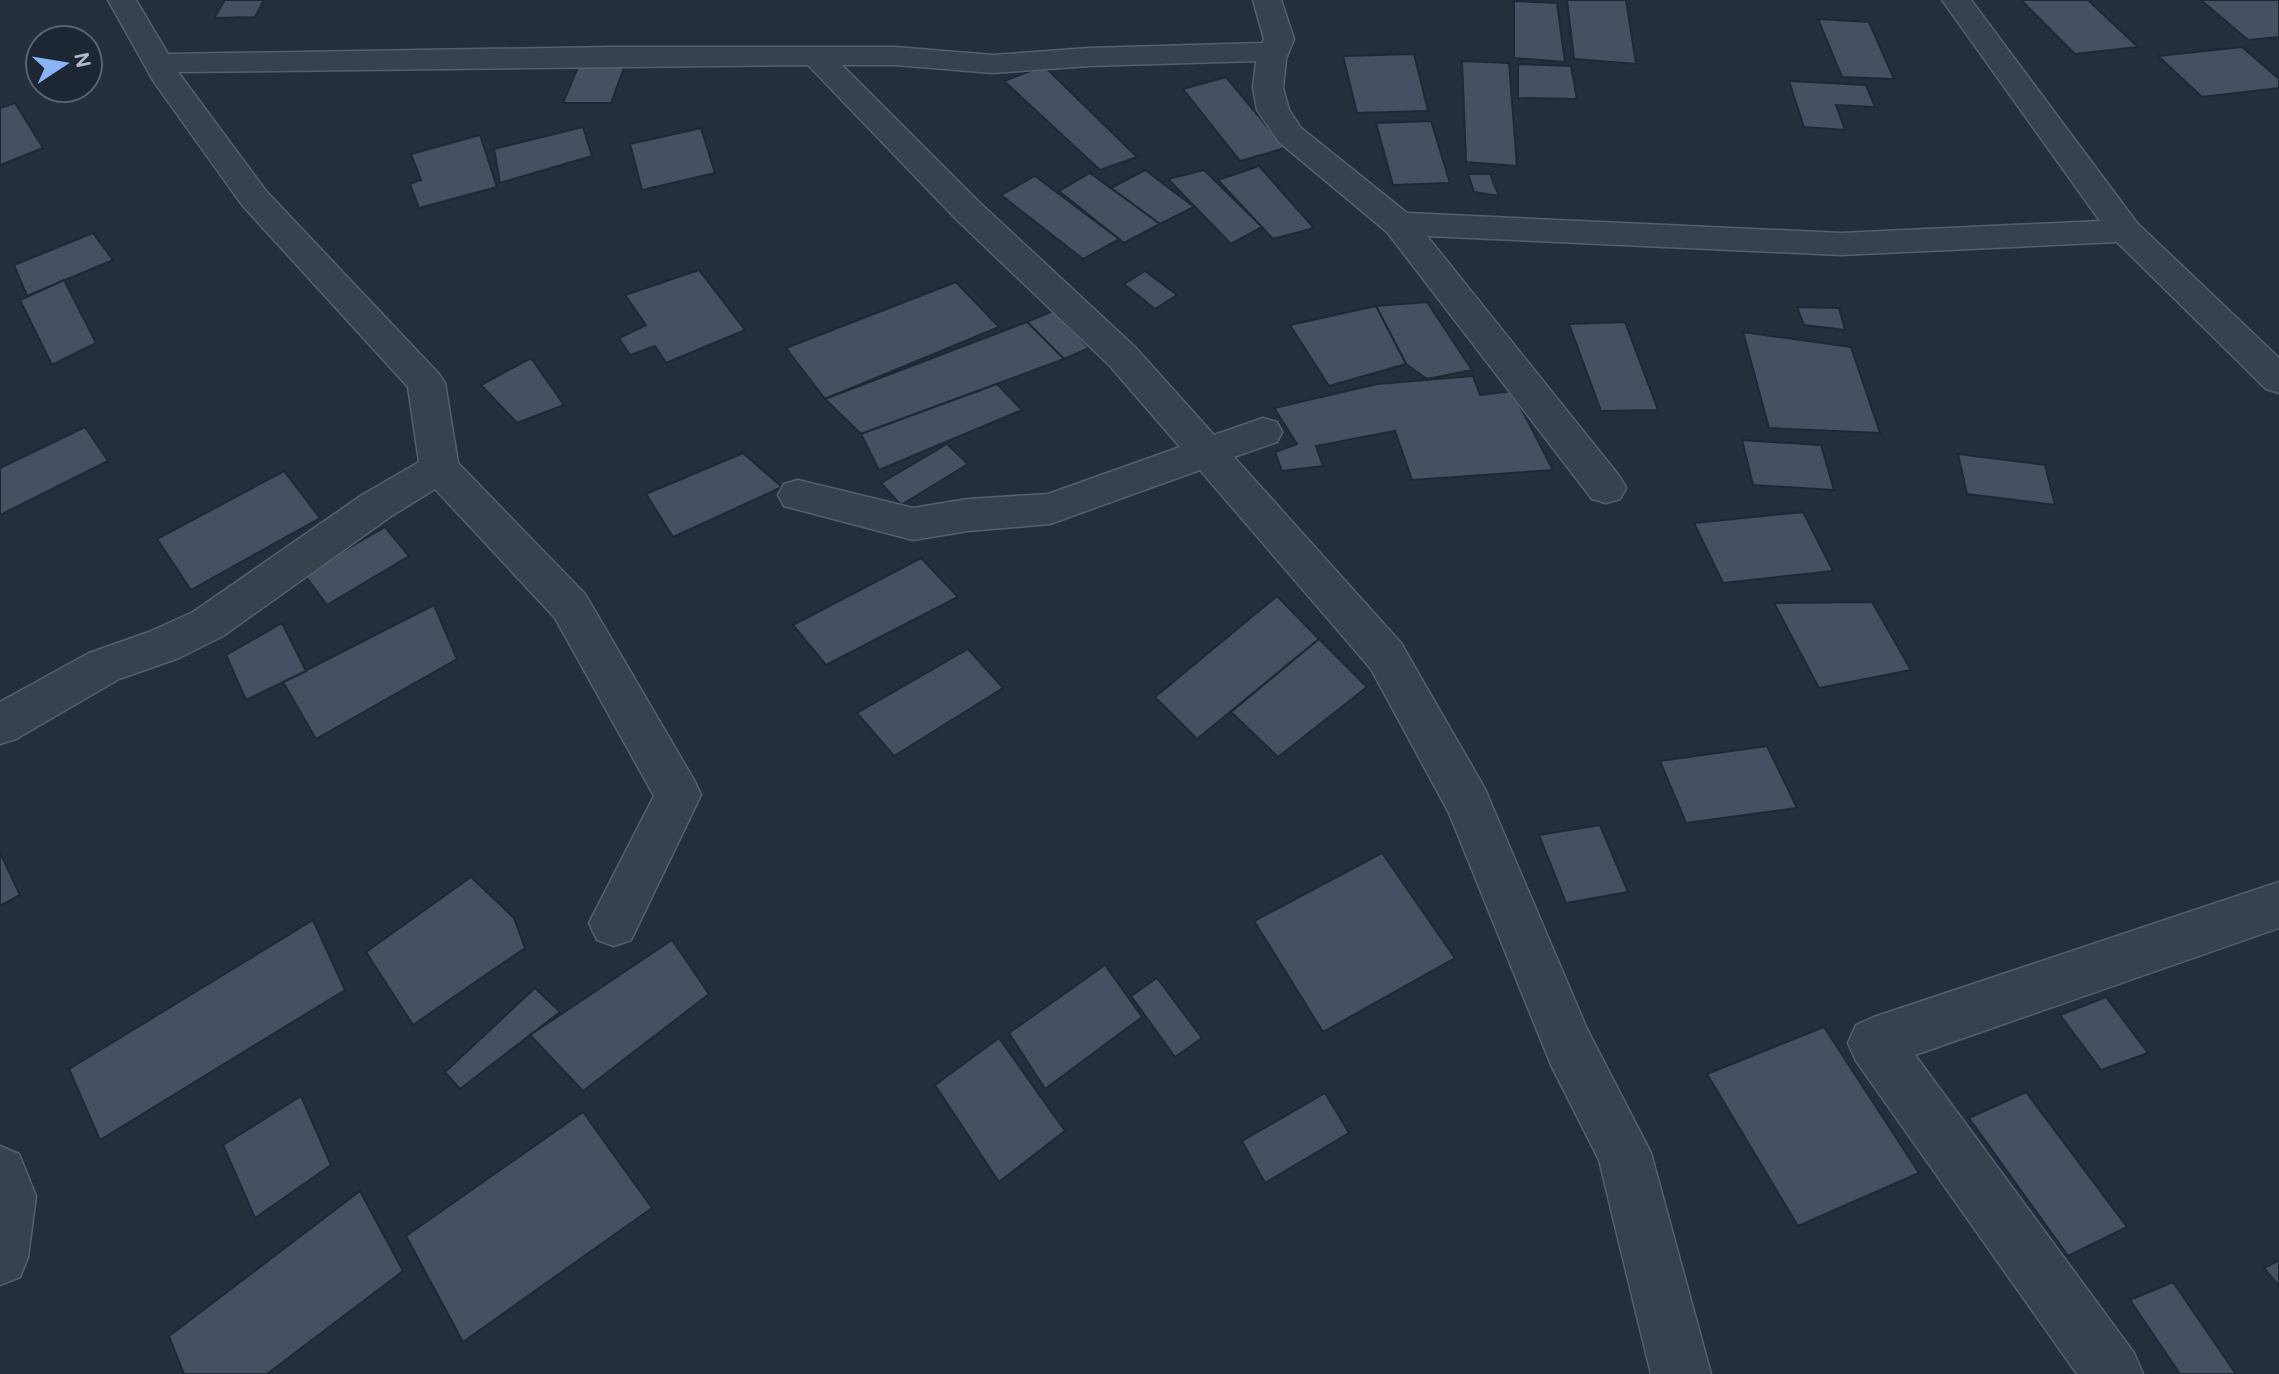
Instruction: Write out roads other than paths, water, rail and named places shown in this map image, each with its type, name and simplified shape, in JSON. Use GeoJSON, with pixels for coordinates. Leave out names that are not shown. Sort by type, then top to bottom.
{"type":"FeatureCollection","features":[{"type":"Feature","properties":{"kind":"street"},"geometry":{"type":"LineString","coordinates":[[122,0],[158,63],[254,198],[426,383],[439,468],[570,606],[678,795],[614,923]]}},
{"type":"Feature","properties":{"kind":"street"},"geometry":{"type":"LineString","coordinates":[[1267,0],[1279,39],[1268,88],[1273,110],[1290,135],[1399,224],[1606,488]]}},
{"type":"Feature","properties":{"kind":"street"},"geometry":{"type":"LineString","coordinates":[[1956,0],[2125,231],[2279,380]]}},
{"type":"Feature","properties":{"kind":"street"},"geometry":{"type":"LineString","coordinates":[[158,63],[612,56],[895,56],[993,64],[1089,57],[1274,52]]}},
{"type":"Feature","properties":{"kind":"street"},"geometry":{"type":"LineString","coordinates":[[816,56],[968,211],[1122,356],[1386,656],[1469,804],[1569,1047],[1624,1153],[1681,1374]]}},
{"type":"Feature","properties":{"kind":"street"},"geometry":{"type":"LineString","coordinates":[[1399,224],[1841,244],[2125,231]]}},
{"type":"Feature","properties":{"kind":"street"},"geometry":{"type":"LineString","coordinates":[[798,495],[913,524],[968,515],[1050,509],[1263,432]]}},
{"type":"Feature","properties":{"kind":"street"},"geometry":{"type":"LineString","coordinates":[[0,725],[104,666],[164,645],[208,624],[376,506],[439,468]]}},
{"type":"Feature","properties":{"kind":"street"},"geometry":{"type":"LineString","coordinates":[[2113,1374],[1874,1043],[2279,905]]}},
{"type":"Feature","properties":{"kind":"street"},"geometry":{"type":"LineString","coordinates":[[0,1173],[8,1196],[0,1257]]}}]}
